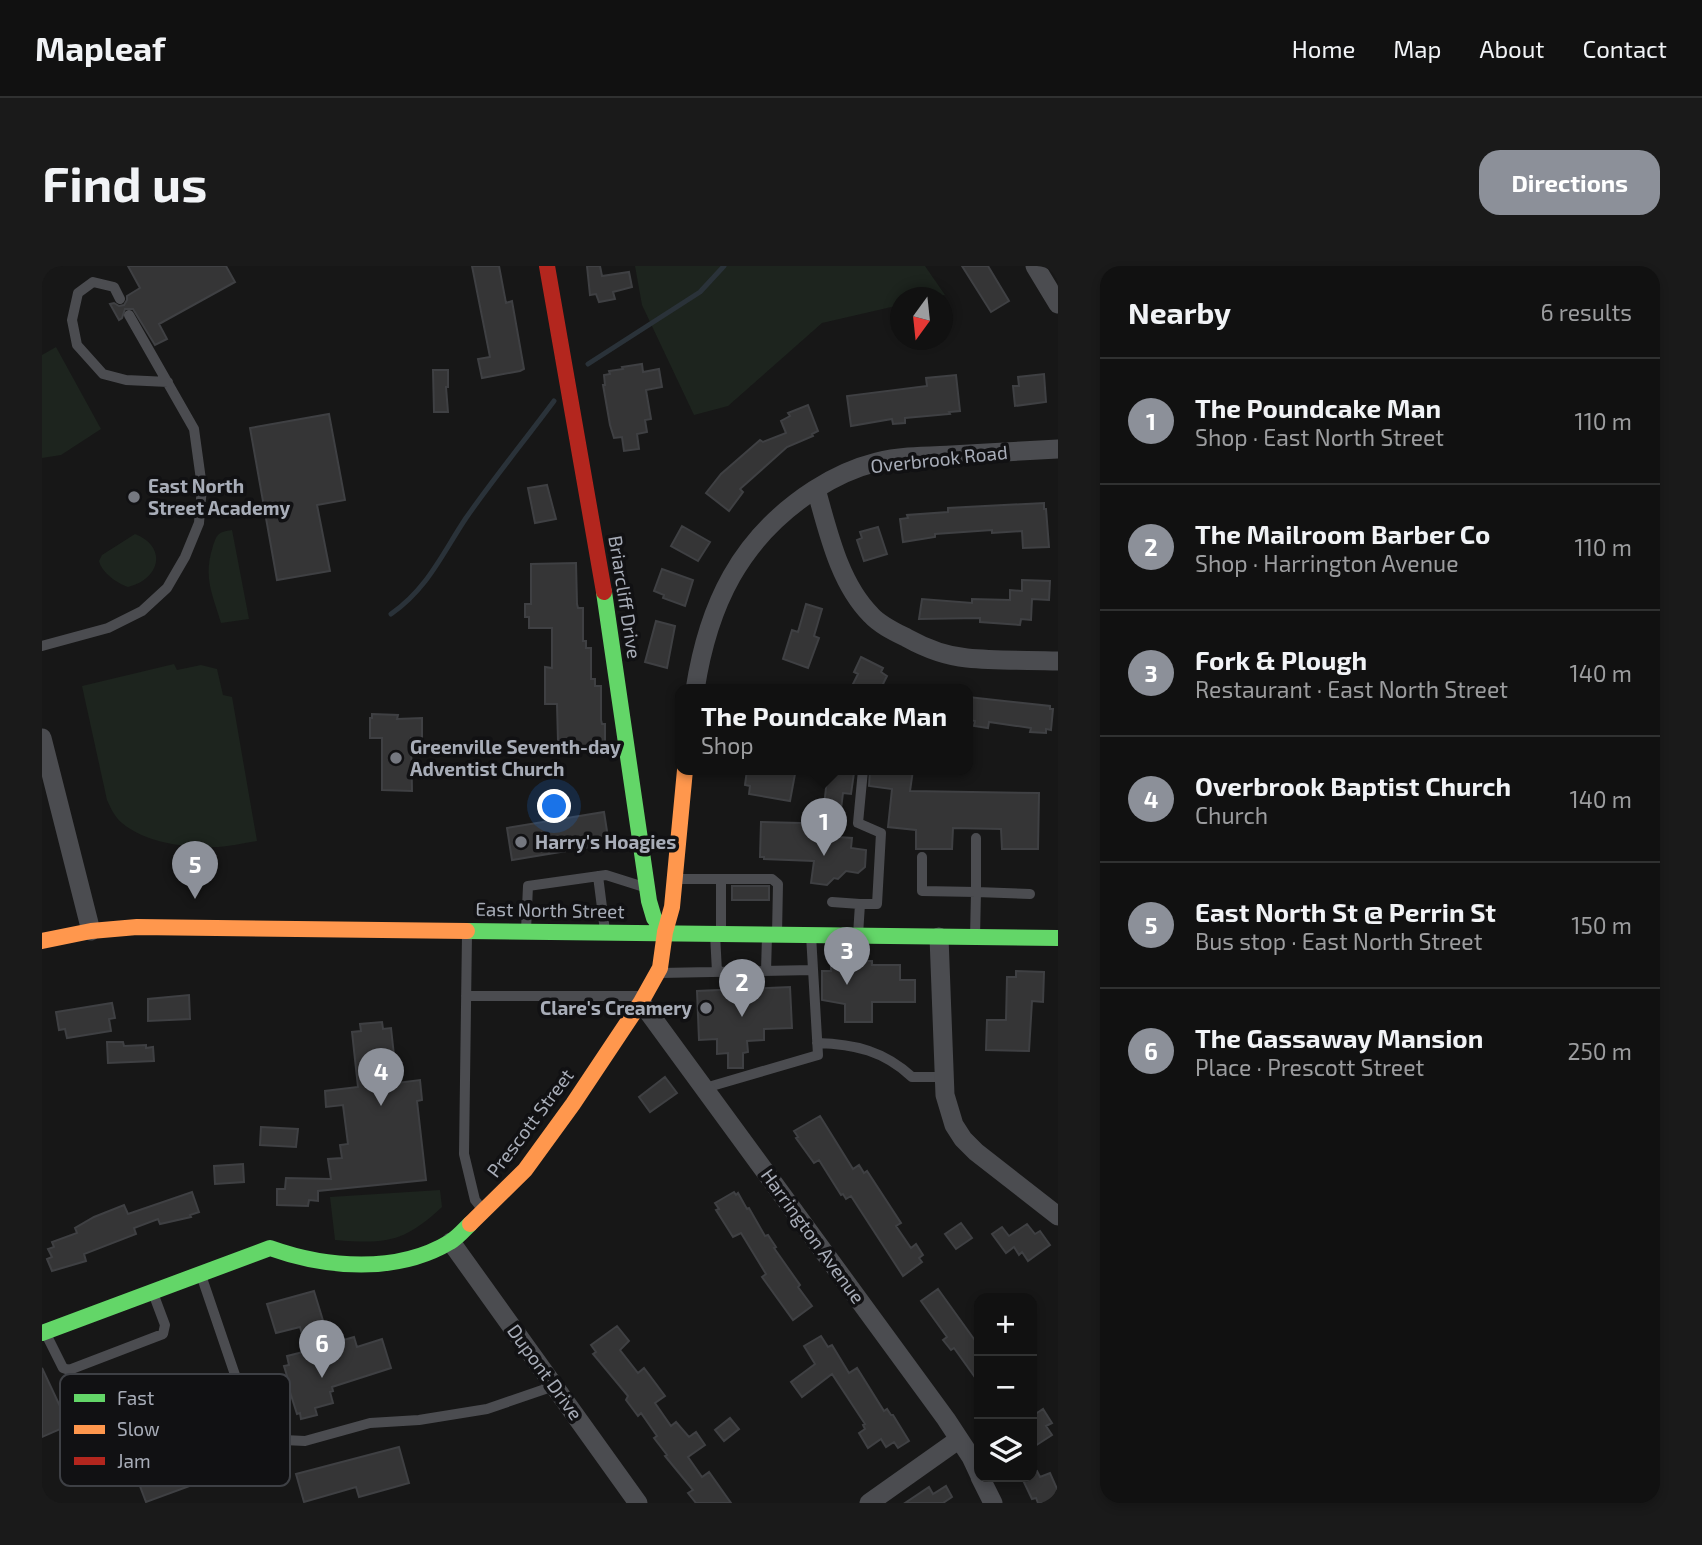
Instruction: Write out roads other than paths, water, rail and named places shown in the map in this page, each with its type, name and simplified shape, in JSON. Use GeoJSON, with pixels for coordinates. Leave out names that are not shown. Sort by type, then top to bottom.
{"type":"FeatureCollection","features":[{"type":"Feature","properties":{"kind":"street","name":"Briarcliff Drive"},"geometry":{"type":"LineString","coordinates":[[547,266],[606,600],[647,888],[654,918],[665,932]]}},
{"type":"Feature","properties":{"kind":"street"},"geometry":{"type":"LineString","coordinates":[[1035,266],[1058,304]]}},
{"type":"Feature","properties":{"kind":"street","name":"Overbrook Road"},"geometry":{"type":"LineString","coordinates":[[696,684],[714,615],[739,561],[760,533],[789,506],[830,480],[879,461],[1058,449]]}},
{"type":"Feature","properties":{"kind":"street"},"geometry":{"type":"LineString","coordinates":[[816,489],[843,572],[871,616],[920,645],[948,655],[1058,662]]}},
{"type":"Feature","properties":{"kind":"street"},"geometry":{"type":"LineString","coordinates":[[42,738],[92,931]]}},
{"type":"Feature","properties":{"kind":"street"},"geometry":{"type":"LineString","coordinates":[[665,932],[673,907],[685,775]]}},
{"type":"Feature","properties":{"kind":"street","name":"East North Street"},"geometry":{"type":"LineString","coordinates":[[42,941],[92,931],[137,927],[1058,938]]}},
{"type":"Feature","properties":{"kind":"street","name":"Prescott Street"},"geometry":{"type":"LineString","coordinates":[[44,1332],[270,1248],[292,1256],[322,1261],[383,1264],[406,1261],[451,1242],[512,1185],[550,1138],[643,999],[657,973],[664,951],[665,932]]}},
{"type":"Feature","properties":{"kind":"street"},"geometry":{"type":"LineString","coordinates":[[939,937],[945,1077],[949,1109],[963,1139],[976,1152],[1058,1216]]}},
{"type":"Feature","properties":{"kind":"street","name":"Harrington Avenue"},"geometry":{"type":"LineString","coordinates":[[643,999],[946,1419],[974,1463]]}},
{"type":"Feature","properties":{"kind":"street","name":"Dupont Drive"},"geometry":{"type":"LineString","coordinates":[[451,1242],[638,1503]]}},
{"type":"Feature","properties":{"kind":"street"},"geometry":{"type":"LineString","coordinates":[[869,1503],[958,1440]]}},
{"type":"Feature","properties":{"kind":"street","name":"Harrington Avenue"},"geometry":{"type":"LineString","coordinates":[[983,1482],[993,1503]]}},
{"type":"Feature","properties":{"kind":"lane"},"geometry":{"type":"LineString","coordinates":[[120,299],[114,287],[93,282],[78,293],[72,320],[77,345],[103,374],[126,380],[168,382]]}},
{"type":"Feature","properties":{"kind":"lane"},"geometry":{"type":"LineString","coordinates":[[42,646],[108,628],[142,611],[167,588],[185,557],[199,523],[202,487],[194,429],[129,315]]}},
{"type":"Feature","properties":{"kind":"lane"},"geometry":{"type":"LineString","coordinates":[[832,902],[877,905],[881,833],[858,823],[863,775]]}},
{"type":"Feature","properties":{"kind":"lane"},"geometry":{"type":"LineString","coordinates":[[975,937],[976,838]]}},
{"type":"Feature","properties":{"kind":"lane"},"geometry":{"type":"LineString","coordinates":[[922,857],[922,891],[1030,894]]}},
{"type":"Feature","properties":{"kind":"lane"},"geometry":{"type":"LineString","coordinates":[[526,931],[528,886],[606,875],[647,888]]}},
{"type":"Feature","properties":{"kind":"lane"},"geometry":{"type":"LineString","coordinates":[[598,876],[605,932]]}},
{"type":"Feature","properties":{"kind":"lane"},"geometry":{"type":"LineString","coordinates":[[675,879],[772,878],[778,884],[766,971]]}},
{"type":"Feature","properties":{"kind":"lane"},"geometry":{"type":"LineString","coordinates":[[717,972],[722,879]]}},
{"type":"Feature","properties":{"kind":"lane"},"geometry":{"type":"LineString","coordinates":[[858,936],[860,904]]}},
{"type":"Feature","properties":{"kind":"lane"},"geometry":{"type":"LineString","coordinates":[[467,930],[464,1154],[475,1200],[484,1212]]}},
{"type":"Feature","properties":{"kind":"lane"},"geometry":{"type":"LineString","coordinates":[[705,1088],[818,1055],[811,935]]}},
{"type":"Feature","properties":{"kind":"lane"},"geometry":{"type":"LineString","coordinates":[[657,973],[813,970]]}},
{"type":"Feature","properties":{"kind":"lane"},"geometry":{"type":"LineString","coordinates":[[466,996],[643,999]]}},
{"type":"Feature","properties":{"kind":"lane"},"geometry":{"type":"LineString","coordinates":[[817,1043],[847,1044],[874,1052],[898,1064],[912,1077],[945,1077]]}},
{"type":"Feature","properties":{"kind":"lane"},"geometry":{"type":"LineString","coordinates":[[200,1273],[235,1374]]}},
{"type":"Feature","properties":{"kind":"lane"},"geometry":{"type":"LineString","coordinates":[[44,1332],[63,1368],[69,1370],[163,1334],[165,1325],[153,1291]]}},
{"type":"Feature","properties":{"kind":"lane"},"geometry":{"type":"LineString","coordinates":[[290,1440],[305,1441],[370,1423],[419,1420],[487,1409],[554,1386]]}},
{"type":"Feature","properties":{"kind":"waterway"},"geometry":{"type":"LineString","coordinates":[[588,364],[700,292],[724,266]]}},
{"type":"Feature","properties":{"kind":"waterway"},"geometry":{"type":"LineString","coordinates":[[391,614],[425,582],[466,518],[554,401]]}},
{"type":"Feature","properties":{"kind":"place","name":"East North Street Academy"},"geometry":{"type":"Point","coordinates":[134,497]}},
{"type":"Feature","properties":{"kind":"place","name":"Greenville Seventh-day Adventist Church"},"geometry":{"type":"Point","coordinates":[396,758]}},
{"type":"Feature","properties":{"kind":"place","name":"Harry's Hoagies"},"geometry":{"type":"Point","coordinates":[521,842]}},
{"type":"Feature","properties":{"kind":"place","name":"The Poundcake Man"},"geometry":{"type":"Point","coordinates":[824,856]}},
{"type":"Feature","properties":{"kind":"place","name":"East North St @ Perrin St"},"geometry":{"type":"Point","coordinates":[195,899]}},
{"type":"Feature","properties":{"kind":"place","name":"Fork & Plough"},"geometry":{"type":"Point","coordinates":[847,985]}},
{"type":"Feature","properties":{"kind":"place","name":"Clare's Creamery"},"geometry":{"type":"Point","coordinates":[706,1008]}},
{"type":"Feature","properties":{"kind":"place","name":"The Mailroom Barber Co"},"geometry":{"type":"Point","coordinates":[742,1017]}},
{"type":"Feature","properties":{"kind":"place","name":"Overbrook Baptist Church"},"geometry":{"type":"Point","coordinates":[381,1106]}},
{"type":"Feature","properties":{"kind":"place","name":"The Gassaway Mansion"},"geometry":{"type":"Point","coordinates":[322,1378]}}]}
